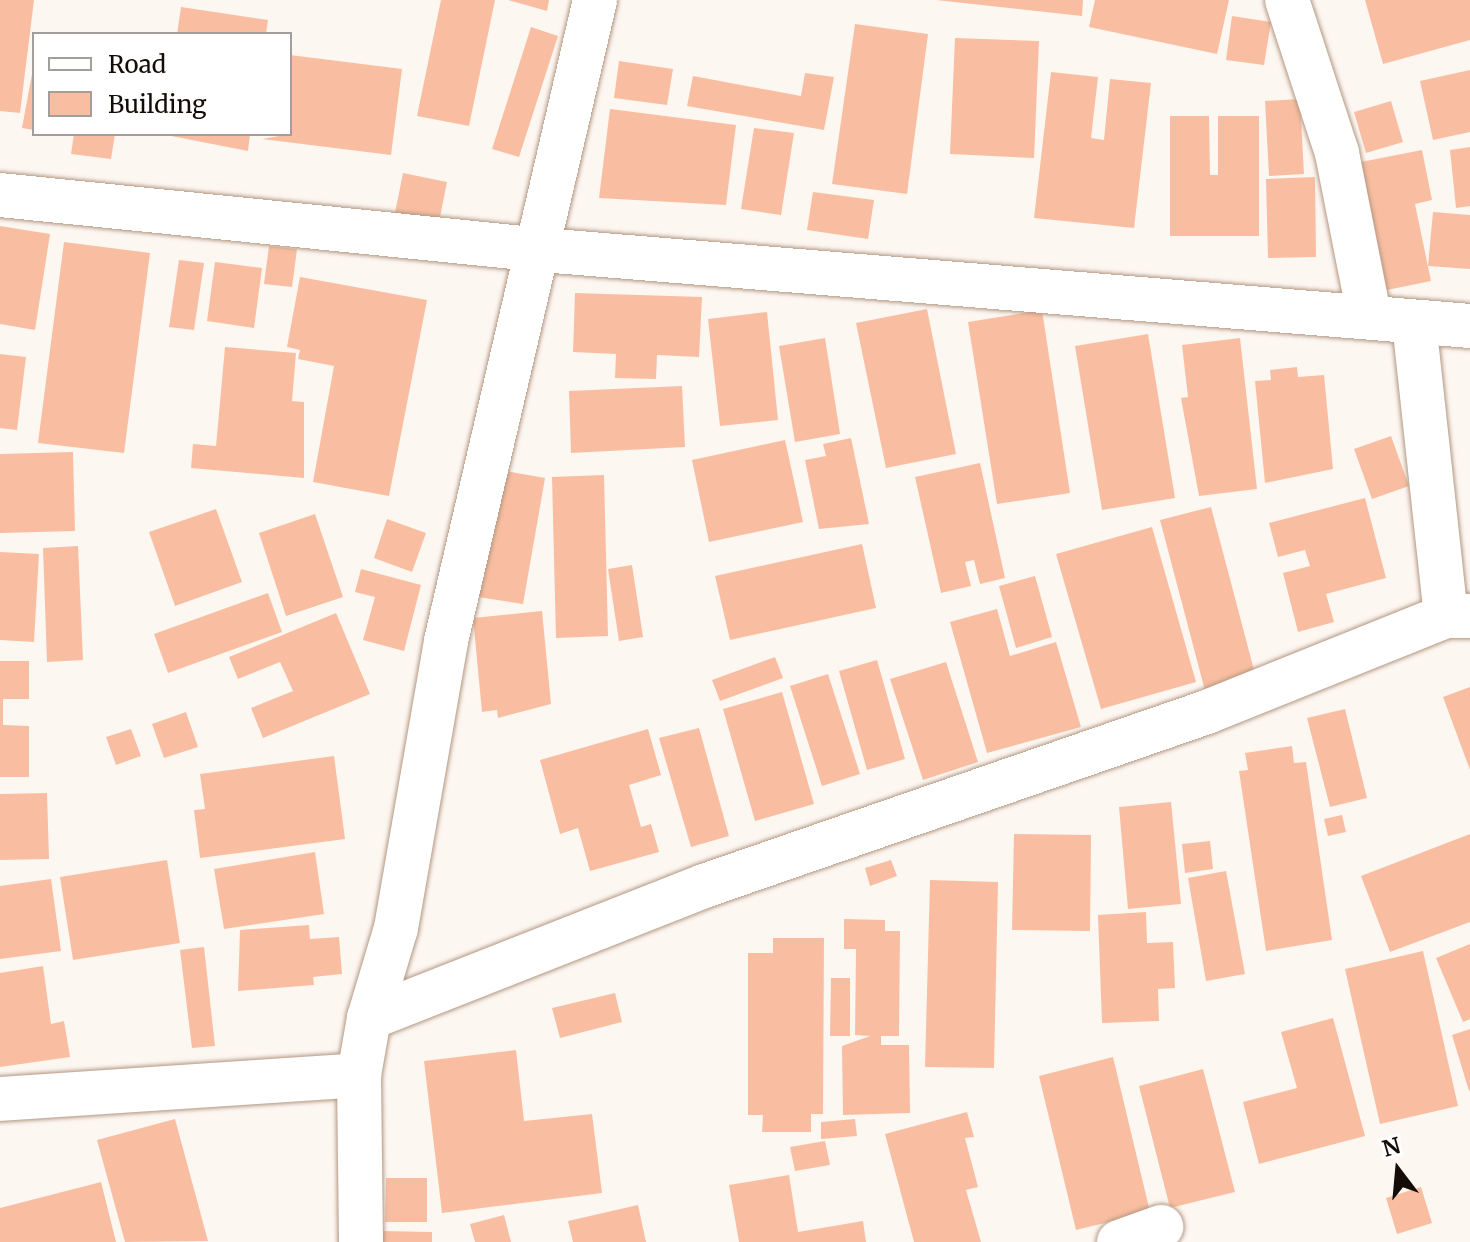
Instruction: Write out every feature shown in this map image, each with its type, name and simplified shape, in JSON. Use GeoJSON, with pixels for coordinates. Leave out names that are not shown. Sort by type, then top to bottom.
{"type":"FeatureCollection","features":[{"type":"Feature","properties":{"kind":"street"},"geometry":{"type":"LineString","coordinates":[[361,1242],[359,1075],[369,1018],[396,928],[446,641],[542,250],[595,0]]}},
{"type":"Feature","properties":{"kind":"street"},"geometry":{"type":"LineString","coordinates":[[1287,0],[1337,153],[1369,315]]}},
{"type":"Feature","properties":{"kind":"street"},"geometry":{"type":"LineString","coordinates":[[0,195],[542,250],[1369,315],[1470,326]]}},
{"type":"Feature","properties":{"kind":"street"},"geometry":{"type":"LineString","coordinates":[[369,1018],[704,886],[1207,712],[1458,616],[1414,322]]}},
{"type":"Feature","properties":{"kind":"street"},"geometry":{"type":"LineString","coordinates":[[0,1099],[359,1075]]}},
{"type":"Feature","properties":{"kind":"street"},"geometry":{"type":"LineString","coordinates":[[1119,1242],[1161,1227]]}},
{"type":"Feature","properties":{"kind":"building"},"geometry":{"type":"Polygon","coordinates":[[[0,0],[34,0],[20,113],[0,111],[0,0]]]}},
{"type":"Feature","properties":{"kind":"building"},"geometry":{"type":"Polygon","coordinates":[[[441,0],[495,0],[469,126],[417,116],[441,0]]]}},
{"type":"Feature","properties":{"kind":"building"},"geometry":{"type":"Polygon","coordinates":[[[508,0],[549,0],[547,11],[508,0]]]}},
{"type":"Feature","properties":{"kind":"building"},"geometry":{"type":"Polygon","coordinates":[[[936,0],[1083,0],[1082,16],[936,0]]]}},
{"type":"Feature","properties":{"kind":"building"},"geometry":{"type":"Polygon","coordinates":[[[1095,0],[1229,0],[1217,54],[1089,27],[1095,0]]]}},
{"type":"Feature","properties":{"kind":"building"},"geometry":{"type":"Polygon","coordinates":[[[1365,0],[1470,0],[1470,40],[1383,64],[1365,0]]]}},
{"type":"Feature","properties":{"kind":"building"},"geometry":{"type":"Polygon","coordinates":[[[181,7],[268,20],[266,32],[177,32],[181,7]]]}},
{"type":"Feature","properties":{"kind":"building"},"geometry":{"type":"Polygon","coordinates":[[[1232,16],[1271,22],[1264,65],[1226,60],[1232,16]]]}},
{"type":"Feature","properties":{"kind":"building"},"geometry":{"type":"Polygon","coordinates":[[[855,24],[928,34],[907,194],[832,184],[855,24]]]}},
{"type":"Feature","properties":{"kind":"building"},"geometry":{"type":"Polygon","coordinates":[[[531,27],[558,36],[519,157],[492,149],[531,27]]]}},
{"type":"Feature","properties":{"kind":"building"},"geometry":{"type":"Polygon","coordinates":[[[955,38],[1039,41],[1034,158],[950,154],[955,38]]]}},
{"type":"Feature","properties":{"kind":"building"},"geometry":{"type":"Polygon","coordinates":[[[292,55],[402,69],[391,155],[262,139],[292,136],[292,55]]]}},
{"type":"Feature","properties":{"kind":"building"},"geometry":{"type":"Polygon","coordinates":[[[619,61],[673,69],[667,105],[614,98],[619,61]]]}},
{"type":"Feature","properties":{"kind":"building"},"geometry":{"type":"Polygon","coordinates":[[[1470,70],[1470,132],[1433,140],[1420,81],[1470,70]]]}},
{"type":"Feature","properties":{"kind":"building"},"geometry":{"type":"Polygon","coordinates":[[[1051,72],[1098,77],[1091,138],[1104,140],[1110,79],[1151,83],[1134,228],[1034,218],[1051,72]]]}},
{"type":"Feature","properties":{"kind":"building"},"geometry":{"type":"Polygon","coordinates":[[[805,73],[834,77],[824,130],[687,106],[693,76],[801,96],[805,73]]]}},
{"type":"Feature","properties":{"kind":"building"},"geometry":{"type":"Polygon","coordinates":[[[32,74],[32,130],[22,128],[32,74]]]}},
{"type":"Feature","properties":{"kind":"building"},"geometry":{"type":"Polygon","coordinates":[[[1300,99],[1304,174],[1269,176],[1265,101],[1300,99]]]}},
{"type":"Feature","properties":{"kind":"building"},"geometry":{"type":"Polygon","coordinates":[[[1391,101],[1403,142],[1366,153],[1354,112],[1391,101]]]}},
{"type":"Feature","properties":{"kind":"building"},"geometry":{"type":"Polygon","coordinates":[[[610,109],[736,125],[726,205],[599,198],[610,109]]]}},
{"type":"Feature","properties":{"kind":"building"},"geometry":{"type":"Polygon","coordinates":[[[1170,116],[1209,116],[1210,175],[1218,175],[1218,116],[1259,116],[1259,236],[1170,236],[1170,116]]]}},
{"type":"Feature","properties":{"kind":"building"},"geometry":{"type":"Polygon","coordinates":[[[754,128],[794,133],[781,215],[741,209],[754,128]]]}},
{"type":"Feature","properties":{"kind":"building"},"geometry":{"type":"Polygon","coordinates":[[[74,136],[115,136],[111,159],[71,154],[74,136]]]}},
{"type":"Feature","properties":{"kind":"building"},"geometry":{"type":"Polygon","coordinates":[[[171,136],[250,136],[248,151],[171,136]]]}},
{"type":"Feature","properties":{"kind":"building"},"geometry":{"type":"Polygon","coordinates":[[[1470,147],[1470,206],[1456,208],[1450,150],[1470,147]]]}},
{"type":"Feature","properties":{"kind":"building"},"geometry":{"type":"Polygon","coordinates":[[[1422,150],[1432,200],[1415,204],[1431,281],[1387,290],[1361,162],[1422,150]]]}},
{"type":"Feature","properties":{"kind":"building"},"geometry":{"type":"Polygon","coordinates":[[[403,173],[447,182],[438,227],[394,218],[403,173]]]}},
{"type":"Feature","properties":{"kind":"building"},"geometry":{"type":"Polygon","coordinates":[[[1315,177],[1316,257],[1268,258],[1266,179],[1315,177]]]}},
{"type":"Feature","properties":{"kind":"building"},"geometry":{"type":"Polygon","coordinates":[[[813,192],[874,200],[868,239],[807,230],[813,192]]]}},
{"type":"Feature","properties":{"kind":"building"},"geometry":{"type":"Polygon","coordinates":[[[1433,212],[1470,215],[1470,269],[1428,266],[1433,212]]]}},
{"type":"Feature","properties":{"kind":"building"},"geometry":{"type":"Polygon","coordinates":[[[0,226],[50,234],[35,330],[0,324],[0,226]]]}},
{"type":"Feature","properties":{"kind":"building"},"geometry":{"type":"Polygon","coordinates":[[[64,242],[150,253],[124,453],[38,443],[64,242]]]}},
{"type":"Feature","properties":{"kind":"building"},"geometry":{"type":"Polygon","coordinates":[[[269,246],[297,249],[292,287],[264,284],[269,246]]]}},
{"type":"Feature","properties":{"kind":"building"},"geometry":{"type":"Polygon","coordinates":[[[179,260],[204,263],[194,330],[169,327],[179,260]]]}},
{"type":"Feature","properties":{"kind":"building"},"geometry":{"type":"Polygon","coordinates":[[[215,262],[262,268],[254,328],[207,321],[215,262]]]}},
{"type":"Feature","properties":{"kind":"building"},"geometry":{"type":"Polygon","coordinates":[[[300,277],[427,300],[389,496],[313,482],[334,366],[298,359],[300,350],[287,347],[300,277]]]}},
{"type":"Feature","properties":{"kind":"building"},"geometry":{"type":"Polygon","coordinates":[[[575,293],[702,297],[699,357],[657,355],[656,379],[615,378],[616,354],[573,352],[575,293]]]}},
{"type":"Feature","properties":{"kind":"building"},"geometry":{"type":"Polygon","coordinates":[[[927,309],[956,454],[886,468],[856,323],[927,309]]]}},
{"type":"Feature","properties":{"kind":"building"},"geometry":{"type":"Polygon","coordinates":[[[1042,310],[1070,493],[997,504],[968,322],[1042,310]]]}},
{"type":"Feature","properties":{"kind":"building"},"geometry":{"type":"Polygon","coordinates":[[[767,312],[778,420],[720,426],[708,319],[767,312]]]}},
{"type":"Feature","properties":{"kind":"building"},"geometry":{"type":"Polygon","coordinates":[[[1148,334],[1175,498],[1102,510],[1075,346],[1148,334]]]}},
{"type":"Feature","properties":{"kind":"building"},"geometry":{"type":"Polygon","coordinates":[[[825,338],[840,434],[795,442],[779,346],[825,338]]]}},
{"type":"Feature","properties":{"kind":"building"},"geometry":{"type":"Polygon","coordinates":[[[1240,338],[1257,489],[1199,496],[1181,398],[1188,397],[1182,345],[1240,338]]]}},
{"type":"Feature","properties":{"kind":"building"},"geometry":{"type":"Polygon","coordinates":[[[225,347],[296,353],[292,401],[304,402],[304,478],[191,468],[193,444],[216,446],[225,347]]]}},
{"type":"Feature","properties":{"kind":"building"},"geometry":{"type":"Polygon","coordinates":[[[0,354],[26,357],[17,430],[0,428],[0,354]]]}},
{"type":"Feature","properties":{"kind":"building"},"geometry":{"type":"Polygon","coordinates":[[[1297,367],[1298,377],[1324,375],[1333,469],[1265,483],[1255,381],[1271,380],[1270,370],[1297,367]]]}},
{"type":"Feature","properties":{"kind":"building"},"geometry":{"type":"Polygon","coordinates":[[[682,386],[685,447],[571,453],[569,391],[682,386]]]}},
{"type":"Feature","properties":{"kind":"building"},"geometry":{"type":"Polygon","coordinates":[[[1391,436],[1409,486],[1372,499],[1354,449],[1391,436]]]}},
{"type":"Feature","properties":{"kind":"building"},"geometry":{"type":"Polygon","coordinates":[[[851,438],[869,524],[819,529],[805,460],[826,456],[823,444],[851,438]]]}},
{"type":"Feature","properties":{"kind":"building"},"geometry":{"type":"Polygon","coordinates":[[[785,440],[803,522],[709,542],[692,460],[785,440]]]}},
{"type":"Feature","properties":{"kind":"building"},"geometry":{"type":"Polygon","coordinates":[[[73,452],[75,531],[0,533],[0,454],[73,452]]]}},
{"type":"Feature","properties":{"kind":"building"},"geometry":{"type":"Polygon","coordinates":[[[980,463],[1005,578],[980,584],[974,560],[965,562],[971,586],[941,593],[915,477],[980,463]]]}},
{"type":"Feature","properties":{"kind":"building"},"geometry":{"type":"Polygon","coordinates":[[[494,469],[545,478],[523,604],[472,596],[494,469]]]}},
{"type":"Feature","properties":{"kind":"building"},"geometry":{"type":"Polygon","coordinates":[[[604,475],[608,636],[556,638],[552,477],[604,475]]]}},
{"type":"Feature","properties":{"kind":"building"},"geometry":{"type":"Polygon","coordinates":[[[1365,498],[1386,578],[1326,594],[1334,622],[1298,632],[1283,573],[1310,566],[1305,550],[1278,557],[1269,523],[1365,498]]]}},
{"type":"Feature","properties":{"kind":"building"},"geometry":{"type":"Polygon","coordinates":[[[1211,507],[1259,689],[1208,702],[1160,520],[1211,507]]]}},
{"type":"Feature","properties":{"kind":"building"},"geometry":{"type":"Polygon","coordinates":[[[216,509],[242,582],[175,606],[149,532],[216,509]]]}},
{"type":"Feature","properties":{"kind":"building"},"geometry":{"type":"Polygon","coordinates":[[[315,514],[343,597],[286,616],[259,533],[315,514]]]}},
{"type":"Feature","properties":{"kind":"building"},"geometry":{"type":"Polygon","coordinates":[[[387,519],[426,533],[412,572],[374,558],[387,519]]]}},
{"type":"Feature","properties":{"kind":"building"},"geometry":{"type":"Polygon","coordinates":[[[1152,527],[1196,682],[1101,709],[1056,554],[1152,527]]]}},
{"type":"Feature","properties":{"kind":"building"},"geometry":{"type":"Polygon","coordinates":[[[862,544],[876,608],[730,640],[715,576],[862,544]]]}},
{"type":"Feature","properties":{"kind":"building"},"geometry":{"type":"Polygon","coordinates":[[[78,546],[83,660],[47,662],[43,548],[78,546]]]}},
{"type":"Feature","properties":{"kind":"building"},"geometry":{"type":"Polygon","coordinates":[[[0,552],[39,554],[34,642],[0,640],[0,552]]]}},
{"type":"Feature","properties":{"kind":"building"},"geometry":{"type":"Polygon","coordinates":[[[632,565],[643,637],[619,641],[608,569],[632,565]]]}},
{"type":"Feature","properties":{"kind":"building"},"geometry":{"type":"Polygon","coordinates":[[[361,569],[421,585],[404,651],[363,640],[375,597],[355,592],[361,569]]]}},
{"type":"Feature","properties":{"kind":"building"},"geometry":{"type":"Polygon","coordinates":[[[1035,576],[1052,637],[1016,648],[999,586],[1035,576]]]}},
{"type":"Feature","properties":{"kind":"building"},"geometry":{"type":"Polygon","coordinates":[[[268,593],[282,632],[168,673],[154,634],[268,593]]]}},
{"type":"Feature","properties":{"kind":"building"},"geometry":{"type":"Polygon","coordinates":[[[997,609],[1010,656],[1056,642],[1081,727],[987,753],[950,622],[997,609]]]}},
{"type":"Feature","properties":{"kind":"building"},"geometry":{"type":"Polygon","coordinates":[[[542,611],[551,704],[498,718],[497,710],[482,712],[473,618],[542,611]]]}},
{"type":"Feature","properties":{"kind":"building"},"geometry":{"type":"Polygon","coordinates":[[[336,613],[370,694],[263,738],[251,708],[293,691],[280,662],[238,679],[229,657],[336,613]]]}},
{"type":"Feature","properties":{"kind":"building"},"geometry":{"type":"Polygon","coordinates":[[[775,657],[783,678],[720,701],[712,680],[775,657]]]}},
{"type":"Feature","properties":{"kind":"building"},"geometry":{"type":"Polygon","coordinates":[[[877,660],[905,759],[867,770],[839,671],[877,660]]]}},
{"type":"Feature","properties":{"kind":"building"},"geometry":{"type":"Polygon","coordinates":[[[0,661],[29,661],[29,699],[3,699],[3,725],[29,726],[29,777],[0,777],[0,661]]]}},
{"type":"Feature","properties":{"kind":"building"},"geometry":{"type":"Polygon","coordinates":[[[946,662],[978,762],[923,780],[890,679],[946,662]]]}},
{"type":"Feature","properties":{"kind":"building"},"geometry":{"type":"Polygon","coordinates":[[[828,674],[860,774],[822,786],[790,686],[828,674]]]}},
{"type":"Feature","properties":{"kind":"building"},"geometry":{"type":"Polygon","coordinates":[[[1470,687],[1470,770],[1443,697],[1470,687]]]}},
{"type":"Feature","properties":{"kind":"building"},"geometry":{"type":"Polygon","coordinates":[[[782,692],[814,804],[755,821],[723,709],[782,692]]]}},
{"type":"Feature","properties":{"kind":"building"},"geometry":{"type":"Polygon","coordinates":[[[1345,709],[1367,798],[1330,807],[1307,718],[1345,709]]]}},
{"type":"Feature","properties":{"kind":"building"},"geometry":{"type":"Polygon","coordinates":[[[186,712],[198,747],[164,758],[152,724],[186,712]]]}},
{"type":"Feature","properties":{"kind":"building"},"geometry":{"type":"Polygon","coordinates":[[[699,728],[729,836],[691,847],[659,738],[699,728]]]}},
{"type":"Feature","properties":{"kind":"building"},"geometry":{"type":"Polygon","coordinates":[[[131,729],[141,756],[116,765],[106,737],[131,729]]]}},
{"type":"Feature","properties":{"kind":"building"},"geometry":{"type":"Polygon","coordinates":[[[648,729],[661,775],[629,785],[641,827],[651,824],[659,852],[590,871],[578,828],[560,834],[540,760],[648,729]]]}},
{"type":"Feature","properties":{"kind":"building"},"geometry":{"type":"Polygon","coordinates":[[[1292,746],[1294,763],[1306,762],[1332,940],[1266,951],[1239,771],[1248,770],[1245,753],[1292,746]]]}},
{"type":"Feature","properties":{"kind":"building"},"geometry":{"type":"Polygon","coordinates":[[[334,756],[345,839],[200,858],[194,810],[205,809],[200,774],[334,756]]]}},
{"type":"Feature","properties":{"kind":"building"},"geometry":{"type":"Polygon","coordinates":[[[47,793],[49,859],[0,860],[0,794],[47,793]]]}},
{"type":"Feature","properties":{"kind":"building"},"geometry":{"type":"Polygon","coordinates":[[[1171,802],[1181,904],[1128,909],[1119,807],[1171,802]]]}},
{"type":"Feature","properties":{"kind":"building"},"geometry":{"type":"Polygon","coordinates":[[[1342,815],[1346,832],[1328,836],[1324,819],[1342,815]]]}},
{"type":"Feature","properties":{"kind":"building"},"geometry":{"type":"Polygon","coordinates":[[[1014,834],[1091,835],[1090,931],[1012,930],[1014,834]]]}},
{"type":"Feature","properties":{"kind":"building"},"geometry":{"type":"Polygon","coordinates":[[[1470,834],[1470,922],[1390,952],[1361,876],[1470,834]]]}},
{"type":"Feature","properties":{"kind":"building"},"geometry":{"type":"Polygon","coordinates":[[[1210,841],[1213,869],[1185,873],[1182,844],[1210,841]]]}},
{"type":"Feature","properties":{"kind":"building"},"geometry":{"type":"Polygon","coordinates":[[[315,852],[324,914],[224,929],[214,869],[315,852]]]}},
{"type":"Feature","properties":{"kind":"building"},"geometry":{"type":"Polygon","coordinates":[[[167,860],[180,943],[73,960],[60,877],[167,860]]]}},
{"type":"Feature","properties":{"kind":"building"},"geometry":{"type":"Polygon","coordinates":[[[891,860],[897,876],[870,886],[865,868],[891,860]]]}},
{"type":"Feature","properties":{"kind":"building"},"geometry":{"type":"Polygon","coordinates":[[[1226,871],[1245,974],[1206,981],[1188,878],[1226,871]]]}},
{"type":"Feature","properties":{"kind":"building"},"geometry":{"type":"Polygon","coordinates":[[[51,879],[61,951],[0,959],[0,886],[51,879]]]}},
{"type":"Feature","properties":{"kind":"building"},"geometry":{"type":"Polygon","coordinates":[[[930,880],[998,882],[994,1068],[925,1067],[930,880]]]}},
{"type":"Feature","properties":{"kind":"building"},"geometry":{"type":"Polygon","coordinates":[[[1146,912],[1147,943],[1173,942],[1175,988],[1158,989],[1159,1021],[1102,1023],[1098,915],[1146,912]]]}},
{"type":"Feature","properties":{"kind":"building"},"geometry":{"type":"Polygon","coordinates":[[[844,919],[885,920],[885,931],[900,931],[899,1036],[881,1036],[881,1045],[909,1045],[910,1113],[843,1115],[842,1046],[870,1036],[855,1035],[856,949],[844,949],[844,919]]]}},
{"type":"Feature","properties":{"kind":"building"},"geometry":{"type":"Polygon","coordinates":[[[309,925],[310,939],[339,937],[342,974],[313,977],[314,985],[238,991],[240,930],[309,925]]]}},
{"type":"Feature","properties":{"kind":"building"},"geometry":{"type":"Polygon","coordinates":[[[773,938],[824,938],[823,1114],[811,1114],[811,1132],[762,1132],[763,1115],[748,1115],[748,953],[773,953],[773,938]]]}},
{"type":"Feature","properties":{"kind":"building"},"geometry":{"type":"Polygon","coordinates":[[[1470,944],[1470,1019],[1463,1022],[1436,958],[1470,944]]]}},
{"type":"Feature","properties":{"kind":"building"},"geometry":{"type":"Polygon","coordinates":[[[204,947],[215,1046],[192,1048],[180,950],[204,947]]]}},
{"type":"Feature","properties":{"kind":"building"},"geometry":{"type":"Polygon","coordinates":[[[1423,951],[1458,1106],[1380,1124],[1345,969],[1423,951]]]}},
{"type":"Feature","properties":{"kind":"building"},"geometry":{"type":"Polygon","coordinates":[[[43,966],[51,1024],[64,1021],[70,1057],[0,1067],[0,973],[43,966]]]}},
{"type":"Feature","properties":{"kind":"building"},"geometry":{"type":"Polygon","coordinates":[[[831,978],[850,978],[850,1036],[830,1036],[831,978]]]}},
{"type":"Feature","properties":{"kind":"building"},"geometry":{"type":"Polygon","coordinates":[[[615,993],[622,1022],[560,1038],[552,1008],[615,993]]]}},
{"type":"Feature","properties":{"kind":"building"},"geometry":{"type":"Polygon","coordinates":[[[1333,1018],[1365,1136],[1259,1164],[1243,1102],[1297,1088],[1281,1032],[1333,1018]]]}},
{"type":"Feature","properties":{"kind":"building"},"geometry":{"type":"Polygon","coordinates":[[[1470,1029],[1470,1091],[1469,1091],[1452,1035],[1470,1029]]]}},
{"type":"Feature","properties":{"kind":"building"},"geometry":{"type":"Polygon","coordinates":[[[516,1050],[524,1121],[592,1114],[602,1193],[442,1213],[424,1061],[516,1050]]]}},
{"type":"Feature","properties":{"kind":"building"},"geometry":{"type":"Polygon","coordinates":[[[1113,1057],[1150,1212],[1076,1230],[1039,1076],[1113,1057]]]}},
{"type":"Feature","properties":{"kind":"building"},"geometry":{"type":"Polygon","coordinates":[[[1203,1069],[1235,1192],[1170,1208],[1139,1086],[1203,1069]]]}},
{"type":"Feature","properties":{"kind":"building"},"geometry":{"type":"Polygon","coordinates":[[[967,1112],[974,1137],[965,1138],[978,1187],[966,1190],[981,1242],[914,1242],[885,1134],[967,1112]]]}},
{"type":"Feature","properties":{"kind":"building"},"geometry":{"type":"Polygon","coordinates":[[[175,1119],[208,1241],[125,1242],[97,1140],[175,1119]]]}},
{"type":"Feature","properties":{"kind":"building"},"geometry":{"type":"Polygon","coordinates":[[[855,1119],[857,1136],[821,1139],[821,1122],[855,1119]]]}},
{"type":"Feature","properties":{"kind":"building"},"geometry":{"type":"Polygon","coordinates":[[[825,1141],[830,1165],[795,1171],[790,1147],[825,1141]]]}},
{"type":"Feature","properties":{"kind":"building"},"geometry":{"type":"Polygon","coordinates":[[[789,1175],[798,1232],[863,1221],[866,1242],[739,1242],[729,1185],[789,1175]]]}},
{"type":"Feature","properties":{"kind":"building"},"geometry":{"type":"Polygon","coordinates":[[[386,1178],[427,1178],[427,1222],[385,1222],[386,1178]]]}},
{"type":"Feature","properties":{"kind":"building"},"geometry":{"type":"Polygon","coordinates":[[[101,1182],[116,1242],[0,1242],[0,1208],[101,1182]]]}},
{"type":"Feature","properties":{"kind":"building"},"geometry":{"type":"Polygon","coordinates":[[[1421,1187],[1432,1223],[1397,1234],[1386,1198],[1421,1187]]]}},
{"type":"Feature","properties":{"kind":"building"},"geometry":{"type":"Polygon","coordinates":[[[638,1205],[646,1242],[573,1242],[568,1221],[638,1205]]]}},
{"type":"Feature","properties":{"kind":"building"},"geometry":{"type":"Polygon","coordinates":[[[504,1215],[511,1242],[475,1242],[470,1224],[504,1215]]]}},
{"type":"Feature","properties":{"kind":"building"},"geometry":{"type":"Polygon","coordinates":[[[383,1231],[432,1232],[432,1242],[383,1242],[383,1231]]]}}]}
